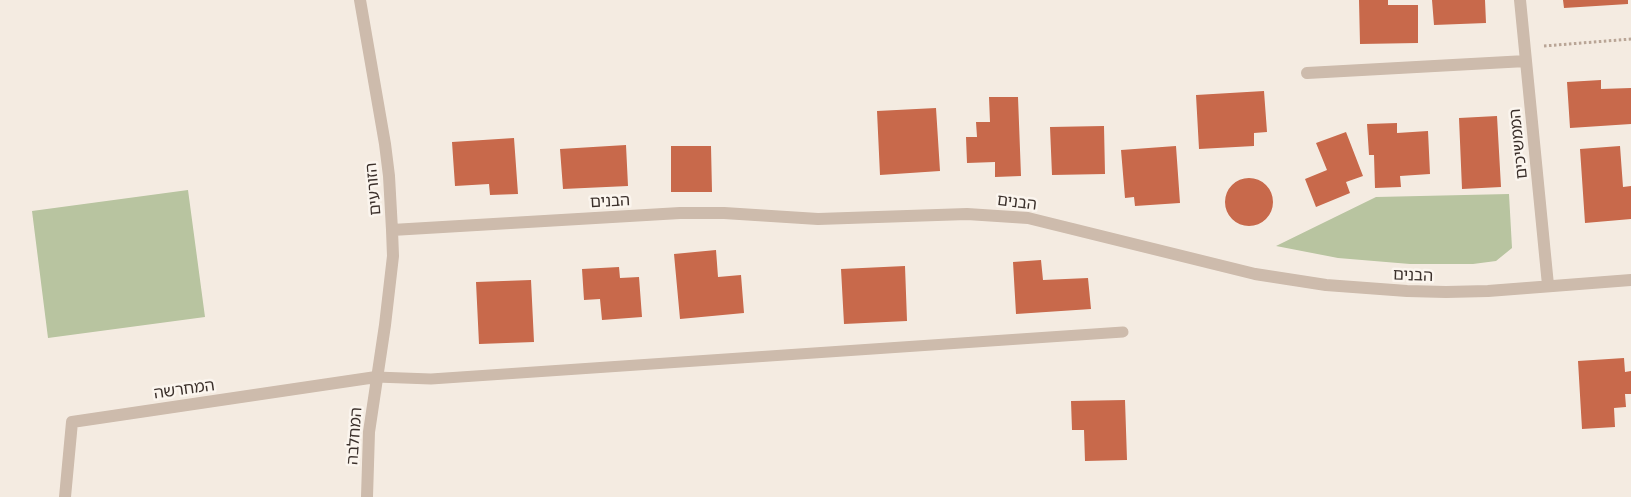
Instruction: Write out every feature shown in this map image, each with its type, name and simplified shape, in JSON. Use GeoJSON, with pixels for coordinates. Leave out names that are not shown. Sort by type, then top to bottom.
{"type":"FeatureCollection","features":[{"type":"Feature","properties":{"kind":"street","name":"הזורעים"},"geometry":{"type":"LineString","coordinates":[[360,0],[385,144],[392,230],[389,292],[376,377]]}},
{"type":"Feature","properties":{"kind":"street","name":"הממשיכים"},"geometry":{"type":"LineString","coordinates":[[1520,0],[1548,286]]}},
{"type":"Feature","properties":{"kind":"street"},"geometry":{"type":"LineString","coordinates":[[1307,73],[1526,54]]}},
{"type":"Feature","properties":{"kind":"street","name":"הבנים"},"geometry":{"type":"LineString","coordinates":[[392,230],[680,213],[724,213],[818,219],[968,214],[1028,218],[1255,274],[1326,285],[1446,292],[1631,280]]}},
{"type":"Feature","properties":{"kind":"street","name":"המחרשה"},"geometry":{"type":"LineString","coordinates":[[65,497],[72,422],[376,377]]}},
{"type":"Feature","properties":{"kind":"street","name":"המחלבה"},"geometry":{"type":"LineString","coordinates":[[367,497],[369,432],[376,377]]}},
{"type":"Feature","properties":{"kind":"lane"},"geometry":{"type":"LineString","coordinates":[[376,377],[431,379],[1123,332]]}},
{"type":"Feature","properties":{"kind":"path"},"geometry":{"type":"LineString","coordinates":[[1526,54],[1631,39]]}},
{"type":"Feature","properties":{"kind":"green space"},"geometry":{"type":"Polygon","coordinates":[[[188,190],[205,317],[48,338],[32,211],[188,190]]]}},
{"type":"Feature","properties":{"kind":"green space"},"geometry":{"type":"Polygon","coordinates":[[[1509,194],[1512,248],[1496,261],[1473,264],[1410,264],[1338,258],[1276,246],[1376,197],[1509,194]]]}},
{"type":"Feature","properties":{"kind":"building"},"geometry":{"type":"Polygon","coordinates":[[[1359,0],[1388,0],[1388,5],[1418,5],[1418,43],[1360,44],[1359,0]]]}},
{"type":"Feature","properties":{"kind":"building"},"geometry":{"type":"Polygon","coordinates":[[[1432,0],[1485,0],[1486,23],[1434,25],[1432,0]]]}},
{"type":"Feature","properties":{"kind":"building"},"geometry":{"type":"Polygon","coordinates":[[[1563,0],[1628,0],[1628,4],[1564,8],[1563,0]]]}},
{"type":"Feature","properties":{"kind":"building"},"geometry":{"type":"Polygon","coordinates":[[[1601,80],[1601,89],[1631,88],[1631,124],[1570,128],[1567,82],[1601,80]]]}},
{"type":"Feature","properties":{"kind":"building"},"geometry":{"type":"Polygon","coordinates":[[[1264,91],[1267,132],[1254,133],[1254,146],[1199,149],[1196,95],[1264,91]]]}},
{"type":"Feature","properties":{"kind":"building"},"geometry":{"type":"Polygon","coordinates":[[[989,97],[1018,97],[1021,176],[995,177],[995,162],[967,163],[966,137],[977,137],[976,122],[990,122],[989,97]]]}},
{"type":"Feature","properties":{"kind":"building"},"geometry":{"type":"Polygon","coordinates":[[[936,108],[940,171],[880,175],[877,111],[936,108]]]}},
{"type":"Feature","properties":{"kind":"building"},"geometry":{"type":"Polygon","coordinates":[[[1497,116],[1501,187],[1462,189],[1459,118],[1497,116]]]}},
{"type":"Feature","properties":{"kind":"building"},"geometry":{"type":"Polygon","coordinates":[[[1397,123],[1397,133],[1428,131],[1430,174],[1400,176],[1401,187],[1375,188],[1374,155],[1369,155],[1367,124],[1397,123]]]}},
{"type":"Feature","properties":{"kind":"building"},"geometry":{"type":"Polygon","coordinates":[[[1104,126],[1105,174],[1052,175],[1050,127],[1104,126]]]}},
{"type":"Feature","properties":{"kind":"building"},"geometry":{"type":"Polygon","coordinates":[[[1346,132],[1363,176],[1346,182],[1350,193],[1316,207],[1305,179],[1327,170],[1316,143],[1346,132]]]}},
{"type":"Feature","properties":{"kind":"building"},"geometry":{"type":"Polygon","coordinates":[[[514,138],[518,194],[490,195],[489,184],[455,186],[452,142],[514,138]]]}},
{"type":"Feature","properties":{"kind":"building"},"geometry":{"type":"Polygon","coordinates":[[[626,145],[628,186],[563,189],[560,149],[626,145]]]}},
{"type":"Feature","properties":{"kind":"building"},"geometry":{"type":"Polygon","coordinates":[[[671,146],[711,146],[712,192],[671,192],[671,146]]]}},
{"type":"Feature","properties":{"kind":"building"},"geometry":{"type":"Polygon","coordinates":[[[1176,146],[1180,203],[1135,206],[1134,197],[1125,198],[1121,150],[1176,146]]]}},
{"type":"Feature","properties":{"kind":"building"},"geometry":{"type":"Polygon","coordinates":[[[1620,146],[1623,187],[1631,186],[1631,219],[1585,223],[1580,149],[1620,146]]]}},
{"type":"Feature","properties":{"kind":"building"},"geometry":{"type":"Polygon","coordinates":[[[1249,178],[1258,180],[1266,185],[1271,193],[1273,202],[1271,211],[1266,219],[1258,224],[1249,226],[1240,224],[1232,219],[1227,211],[1225,202],[1227,193],[1232,185],[1240,180],[1249,178]]]}},
{"type":"Feature","properties":{"kind":"building"},"geometry":{"type":"Polygon","coordinates":[[[716,250],[718,277],[741,275],[744,313],[680,319],[674,254],[716,250]]]}},
{"type":"Feature","properties":{"kind":"building"},"geometry":{"type":"Polygon","coordinates":[[[1041,260],[1043,280],[1088,278],[1091,309],[1016,314],[1013,262],[1041,260]]]}},
{"type":"Feature","properties":{"kind":"building"},"geometry":{"type":"Polygon","coordinates":[[[905,266],[907,321],[844,324],[841,269],[905,266]]]}},
{"type":"Feature","properties":{"kind":"building"},"geometry":{"type":"Polygon","coordinates":[[[619,267],[620,278],[639,277],[642,317],[602,320],[600,299],[584,300],[582,269],[619,267]]]}},
{"type":"Feature","properties":{"kind":"building"},"geometry":{"type":"Polygon","coordinates":[[[531,280],[534,342],[479,344],[476,282],[531,280]]]}},
{"type":"Feature","properties":{"kind":"building"},"geometry":{"type":"Polygon","coordinates":[[[1624,358],[1625,372],[1631,371],[1631,394],[1625,394],[1626,407],[1614,408],[1615,427],[1582,429],[1578,361],[1624,358]]]}},
{"type":"Feature","properties":{"kind":"building"},"geometry":{"type":"Polygon","coordinates":[[[1125,400],[1127,460],[1085,461],[1084,430],[1072,430],[1071,401],[1125,400]]]}}]}
